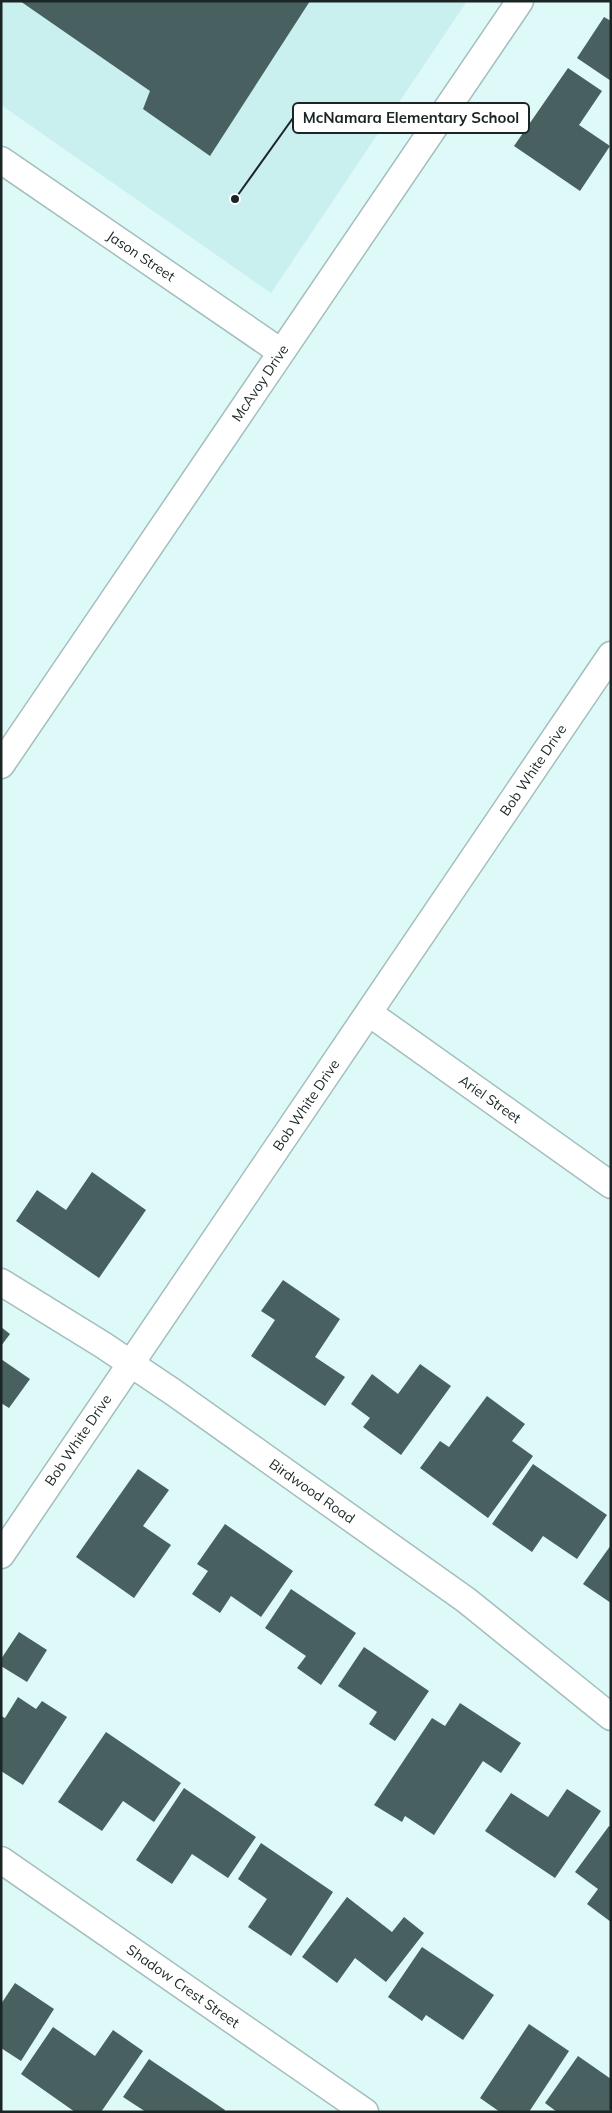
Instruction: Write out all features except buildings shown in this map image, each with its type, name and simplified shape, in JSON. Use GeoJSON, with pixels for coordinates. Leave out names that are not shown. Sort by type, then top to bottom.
{"type":"FeatureCollection","features":[{"type":"Feature","properties":{"kind":"street","name":"McAvoy Drive"},"geometry":{"type":"LineString","coordinates":[[1,765],[520,1]]}},
{"type":"Feature","properties":{"kind":"street","name":"Jason Street"},"geometry":{"type":"LineString","coordinates":[[1,160],[281,352]]}},
{"type":"Feature","properties":{"kind":"street","name":"Bob White Drive"},"geometry":{"type":"LineString","coordinates":[[1,1555],[608,663]]}},
{"type":"Feature","properties":{"kind":"street","name":"Ariel Street"},"geometry":{"type":"LineString","coordinates":[[369,1013],[611,1184]]}},
{"type":"Feature","properties":{"kind":"street","name":"Birdwood Road"},"geometry":{"type":"LineString","coordinates":[[1,1282],[130,1363],[466,1600],[611,1717]]}},
{"type":"Feature","properties":{"kind":"street","name":"Shadow Crest Street"},"geometry":{"type":"LineString","coordinates":[[1,1860],[365,2112]]}},
{"type":"Feature","properties":{"kind":"shaded area"},"geometry":{"type":"Polygon","coordinates":[[[1,1],[467,1],[271,293],[1,105],[1,1]]]}},
{"type":"Feature","properties":{"kind":"place","name":"McNamara Elementary School"},"geometry":{"type":"Point","coordinates":[235,199]}}]}
